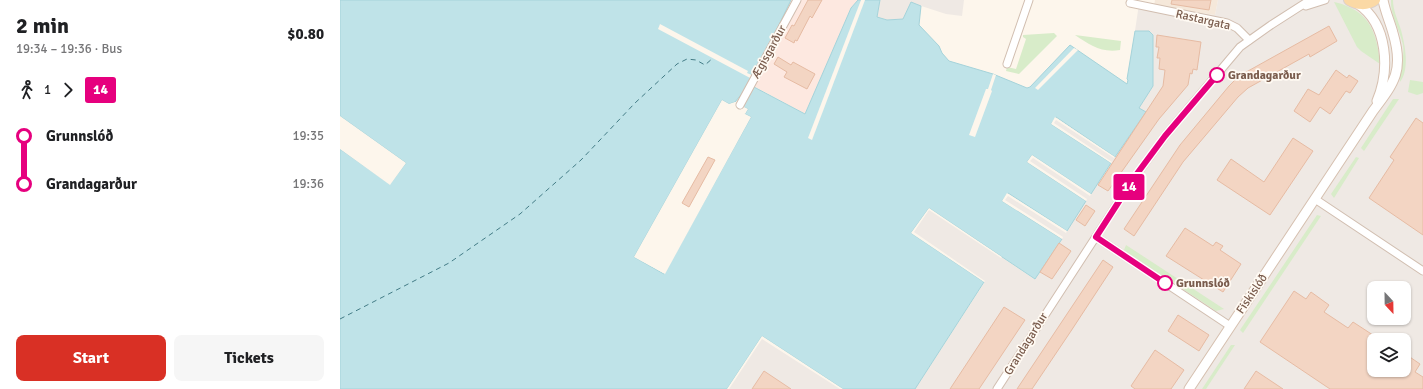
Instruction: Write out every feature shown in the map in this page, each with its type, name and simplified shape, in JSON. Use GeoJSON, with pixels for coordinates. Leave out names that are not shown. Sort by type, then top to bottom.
{"type":"FeatureCollection","features":[{"type":"Feature","properties":{"kind":"main road"},"geometry":{"type":"LineString","coordinates":[[1353,2],[1366,4],[1375,0]]}},
{"type":"Feature","properties":{"kind":"street","name":"Ægisgarður"},"geometry":{"type":"LineString","coordinates":[[740,105],[797,0]]}},
{"type":"Feature","properties":{"kind":"street"},"geometry":{"type":"LineString","coordinates":[[1007,64],[1029,0]]}},
{"type":"Feature","properties":{"kind":"street","name":"Grandagarður"},"geometry":{"type":"LineString","coordinates":[[997,389],[1136,175],[1165,136],[1240,47],[1310,0]]}},
{"type":"Feature","properties":{"kind":"street","name":"Grandagarður"},"geometry":{"type":"LineString","coordinates":[[1300,7],[1325,0]]}},
{"type":"Feature","properties":{"kind":"street","name":"Fiskislóð"},"geometry":{"type":"LineString","coordinates":[[1189,389],[1373,111],[1392,85],[1398,67],[1396,44],[1383,0]]}},
{"type":"Feature","properties":{"kind":"street","name":"Fiskislóð"},"geometry":{"type":"LineString","coordinates":[[1353,2],[1370,14],[1382,38],[1384,48],[1383,83],[1373,111]]}},
{"type":"Feature","properties":{"kind":"street","name":"Rastargata"},"geometry":{"type":"LineString","coordinates":[[1130,3],[1148,4],[1227,23],[1238,28],[1249,40]]}},
{"type":"Feature","properties":{"kind":"street"},"geometry":{"type":"LineString","coordinates":[[1315,199],[1423,271]]}},
{"type":"Feature","properties":{"kind":"street"},"geometry":{"type":"LineString","coordinates":[[1096,237],[1230,326]]}},
{"type":"Feature","properties":{"kind":"shaded area"},"geometry":{"type":"Polygon","coordinates":[[[791,0],[858,0],[851,8],[805,114],[750,84],[791,0]]]}},
{"type":"Feature","properties":{"kind":"shaded area"},"geometry":{"type":"Polygon","coordinates":[[[880,0],[964,0],[962,16],[946,14],[912,3],[903,19],[887,20],[877,17],[880,0]]]}},
{"type":"Feature","properties":{"kind":"shaded area"},"geometry":{"type":"Polygon","coordinates":[[[1155,0],[1218,0],[1215,15],[1154,6],[1155,0]]]}},
{"type":"Feature","properties":{"kind":"shaded area"},"geometry":{"type":"Polygon","coordinates":[[[1218,0],[1423,0],[1423,389],[915,389],[984,283],[911,233],[929,208],[1034,279],[1002,201],[1055,117],[1115,156],[1145,113],[1139,108],[1153,86],[1127,84],[1139,4],[1215,15],[1218,0]]]}},
{"type":"Feature","properties":{"kind":"shaded area"},"geometry":{"type":"Polygon","coordinates":[[[762,336],[843,389],[727,389],[762,336]]]}},
{"type":"Feature","properties":{"kind":"green space"},"geometry":{"type":"Polygon","coordinates":[[[1391,0],[1393,0],[1401,30],[1406,57],[1405,70],[1400,82],[1403,45],[1392,11],[1391,0]]]}},
{"type":"Feature","properties":{"kind":"green space"},"geometry":{"type":"Polygon","coordinates":[[[1334,2],[1351,8],[1365,18],[1376,39],[1380,64],[1357,47],[1334,2]]]}},
{"type":"Feature","properties":{"kind":"green space"},"geometry":{"type":"Polygon","coordinates":[[[1054,33],[1057,36],[1019,74],[1006,71],[1007,67],[1016,69],[1026,39],[1023,35],[1054,33]]]}},
{"type":"Feature","properties":{"kind":"green space"},"geometry":{"type":"Polygon","coordinates":[[[1075,35],[1121,41],[1120,50],[1113,51],[1101,49],[1091,45],[1075,35]]]}},
{"type":"Feature","properties":{"kind":"green space"},"geometry":{"type":"Polygon","coordinates":[[[1410,80],[1423,82],[1423,93],[1417,95],[1408,92],[1410,80]]]}},
{"type":"Feature","properties":{"kind":"green space"},"geometry":{"type":"Polygon","coordinates":[[[1393,99],[1399,99],[1364,151],[1361,148],[1393,99]]]}},
{"type":"Feature","properties":{"kind":"green space"},"geometry":{"type":"Polygon","coordinates":[[[1356,157],[1359,158],[1334,198],[1331,194],[1356,157]]]}},
{"type":"Feature","properties":{"kind":"green space"},"geometry":{"type":"Polygon","coordinates":[[[1317,215],[1321,216],[1243,333],[1240,330],[1317,215]]]}},
{"type":"Feature","properties":{"kind":"green space"},"geometry":{"type":"Polygon","coordinates":[[[1126,245],[1224,309],[1216,311],[1124,250],[1126,245]]]}},
{"type":"Feature","properties":{"kind":"green space"},"geometry":{"type":"Polygon","coordinates":[[[1231,345],[1235,345],[1206,389],[1202,389],[1231,345]]]}},
{"type":"Feature","properties":{"kind":"water"},"geometry":{"type":"Polygon","coordinates":[[[340,0],[791,0],[750,84],[735,102],[729,104],[722,100],[634,257],[664,274],[751,117],[745,114],[748,109],[743,107],[754,87],[805,114],[851,8],[858,0],[880,0],[877,17],[887,20],[903,19],[911,2],[921,6],[919,25],[939,46],[942,53],[949,61],[993,74],[1027,88],[1030,87],[1070,45],[1127,84],[1135,31],[1149,31],[1153,35],[1153,86],[1139,108],[1146,112],[1115,157],[1056,117],[1051,124],[1111,163],[1091,194],[1032,155],[1027,162],[1086,201],[1067,231],[1008,193],[1002,201],[1062,239],[1035,279],[929,208],[911,233],[984,282],[915,389],[843,389],[762,336],[727,389],[340,389],[340,149],[390,184],[406,163],[340,116],[340,0]]]}},
{"type":"Feature","properties":{"kind":"pier"},"geometry":{"type":"Polygon","coordinates":[[[861,0],[865,0],[812,140],[808,138],[861,0]]]}},
{"type":"Feature","properties":{"kind":"pier"},"geometry":{"type":"Polygon","coordinates":[[[660,24],[748,71],[747,73],[754,76],[752,79],[658,29],[660,24]]]}},
{"type":"Feature","properties":{"kind":"pier"},"geometry":{"type":"Polygon","coordinates":[[[1074,48],[1078,50],[1038,90],[1035,88],[1074,48]]]}},
{"type":"Feature","properties":{"kind":"pier"},"geometry":{"type":"Polygon","coordinates":[[[993,74],[996,75],[991,90],[992,91],[975,137],[969,135],[986,89],[988,89],[993,74]]]}},
{"type":"Feature","properties":{"kind":"pier"},"geometry":{"type":"Polygon","coordinates":[[[722,100],[729,104],[735,102],[737,103],[729,106],[722,102],[637,256],[664,271],[748,118],[744,115],[745,110],[742,106],[748,109],[745,114],[751,117],[665,274],[634,257],[722,100]]]}},
{"type":"Feature","properties":{"kind":"pier"},"geometry":{"type":"Polygon","coordinates":[[[340,116],[406,163],[390,185],[340,149],[340,147],[389,182],[403,163],[340,118],[340,116]]]}},
{"type":"Feature","properties":{"kind":"pier"},"geometry":{"type":"Polygon","coordinates":[[[1055,117],[1115,157],[1114,158],[1056,120],[1054,123],[1112,162],[1111,163],[1051,124],[1055,117]]]}},
{"type":"Feature","properties":{"kind":"pier"},"geometry":{"type":"Polygon","coordinates":[[[1032,155],[1091,194],[1090,196],[1033,158],[1030,161],[1087,199],[1086,201],[1027,162],[1032,155]]]}},
{"type":"Feature","properties":{"kind":"pier"},"geometry":{"type":"Polygon","coordinates":[[[1007,193],[1067,231],[1066,233],[1008,196],[1005,200],[1063,237],[1062,239],[1002,201],[1007,193]]]}},
{"type":"Feature","properties":{"kind":"pier"},"geometry":{"type":"Polygon","coordinates":[[[929,208],[1002,257],[1001,258],[929,210],[914,232],[985,281],[984,282],[911,233],[929,208]]]}},
{"type":"Feature","properties":{"kind":"pier"},"geometry":{"type":"Polygon","coordinates":[[[762,336],[843,389],[840,389],[762,339],[729,389],[727,389],[762,336]]]}},
{"type":"Feature","properties":{"kind":"building"},"geometry":{"type":"Polygon","coordinates":[[[808,0],[822,0],[812,18],[810,16],[797,41],[795,40],[794,43],[785,38],[792,25],[794,26],[808,0]]]}},
{"type":"Feature","properties":{"kind":"building"},"geometry":{"type":"Polygon","coordinates":[[[1172,0],[1211,0],[1209,10],[1171,4],[1172,0]]]}},
{"type":"Feature","properties":{"kind":"building"},"geometry":{"type":"Polygon","coordinates":[[[1329,26],[1337,41],[1310,57],[1309,54],[1248,88],[1238,97],[1183,162],[1134,236],[1124,229],[1180,145],[1239,76],[1329,26]]]}},
{"type":"Feature","properties":{"kind":"building"},"geometry":{"type":"Polygon","coordinates":[[[1157,35],[1201,42],[1197,70],[1193,69],[1192,74],[1190,73],[1188,85],[1159,119],[1108,191],[1098,185],[1163,86],[1165,70],[1159,69],[1160,58],[1157,58],[1159,47],[1156,47],[1157,35]]]}},
{"type":"Feature","properties":{"kind":"building"},"geometry":{"type":"Polygon","coordinates":[[[778,57],[791,65],[793,62],[815,74],[807,89],[784,77],[787,72],[774,64],[778,57]]]}},
{"type":"Feature","properties":{"kind":"building"},"geometry":{"type":"Polygon","coordinates":[[[1336,70],[1347,78],[1349,75],[1358,81],[1350,93],[1346,91],[1330,114],[1320,107],[1310,122],[1294,111],[1308,89],[1319,95],[1336,70]]]}},
{"type":"Feature","properties":{"kind":"building"},"geometry":{"type":"Polygon","coordinates":[[[1416,118],[1423,123],[1423,235],[1369,198],[1394,160],[1390,157],[1416,118]]]}},
{"type":"Feature","properties":{"kind":"building"},"geometry":{"type":"Polygon","coordinates":[[[1293,138],[1313,151],[1270,215],[1217,180],[1231,159],[1264,182],[1293,138]]]}},
{"type":"Feature","properties":{"kind":"building"},"geometry":{"type":"Polygon","coordinates":[[[708,157],[715,160],[689,207],[682,203],[708,157]]]}},
{"type":"Feature","properties":{"kind":"building"},"geometry":{"type":"Polygon","coordinates":[[[1086,205],[1095,211],[1085,226],[1076,220],[1086,205]]]}},
{"type":"Feature","properties":{"kind":"building"},"geometry":{"type":"Polygon","coordinates":[[[1185,228],[1213,246],[1216,242],[1223,246],[1220,250],[1241,264],[1223,292],[1166,256],[1185,228]]]}},
{"type":"Feature","properties":{"kind":"building"},"geometry":{"type":"Polygon","coordinates":[[[1059,243],[1071,251],[1052,279],[1040,272],[1059,243]]]}},
{"type":"Feature","properties":{"kind":"building"},"geometry":{"type":"Polygon","coordinates":[[[1103,260],[1113,267],[1071,331],[1032,389],[1017,389],[1103,260]]]}},
{"type":"Feature","properties":{"kind":"building"},"geometry":{"type":"Polygon","coordinates":[[[1294,291],[1306,299],[1311,292],[1329,305],[1324,312],[1348,328],[1353,322],[1370,333],[1367,333],[1367,377],[1411,377],[1411,358],[1420,364],[1415,372],[1423,377],[1423,389],[1330,389],[1260,342],[1294,291]]]}},
{"type":"Feature","properties":{"kind":"building"},"geometry":{"type":"Polygon","coordinates":[[[1004,307],[1025,320],[979,389],[950,389],[1004,307]]]}},
{"type":"Feature","properties":{"kind":"building"},"geometry":{"type":"Polygon","coordinates":[[[1178,315],[1209,335],[1199,351],[1168,331],[1178,315]]]}},
{"type":"Feature","properties":{"kind":"building"},"geometry":{"type":"Polygon","coordinates":[[[1155,350],[1184,370],[1171,389],[1135,389],[1131,386],[1155,350]]]}},
{"type":"Feature","properties":{"kind":"building"},"geometry":{"type":"Polygon","coordinates":[[[764,371],[791,389],[752,389],[764,371]]]}},
{"type":"Feature","properties":{"kind":"building"},"geometry":{"type":"Polygon","coordinates":[[[1256,371],[1283,389],[1244,389],[1256,371]]]}},
{"type":"Feature","properties":{"kind":"ferry route"},"geometry":{"type":"LineString","coordinates":[[340,319],[449,263],[520,214],[581,160],[635,103],[677,64],[687,59],[696,60],[705,65],[713,58]]}},
{"type":"Feature","properties":{"kind":"bus line","name":"14"},"geometry":{"type":"LineString","coordinates":[[1165,283],[1096,237],[1136,175],[1165,136],[1217,75]]}},
{"type":"Feature","properties":{"kind":"place","name":"Grandagarður"},"geometry":{"type":"Point","coordinates":[1217,75]}},
{"type":"Feature","properties":{"kind":"place","name":"Grunnslóð"},"geometry":{"type":"Point","coordinates":[1165,283]}}]}
